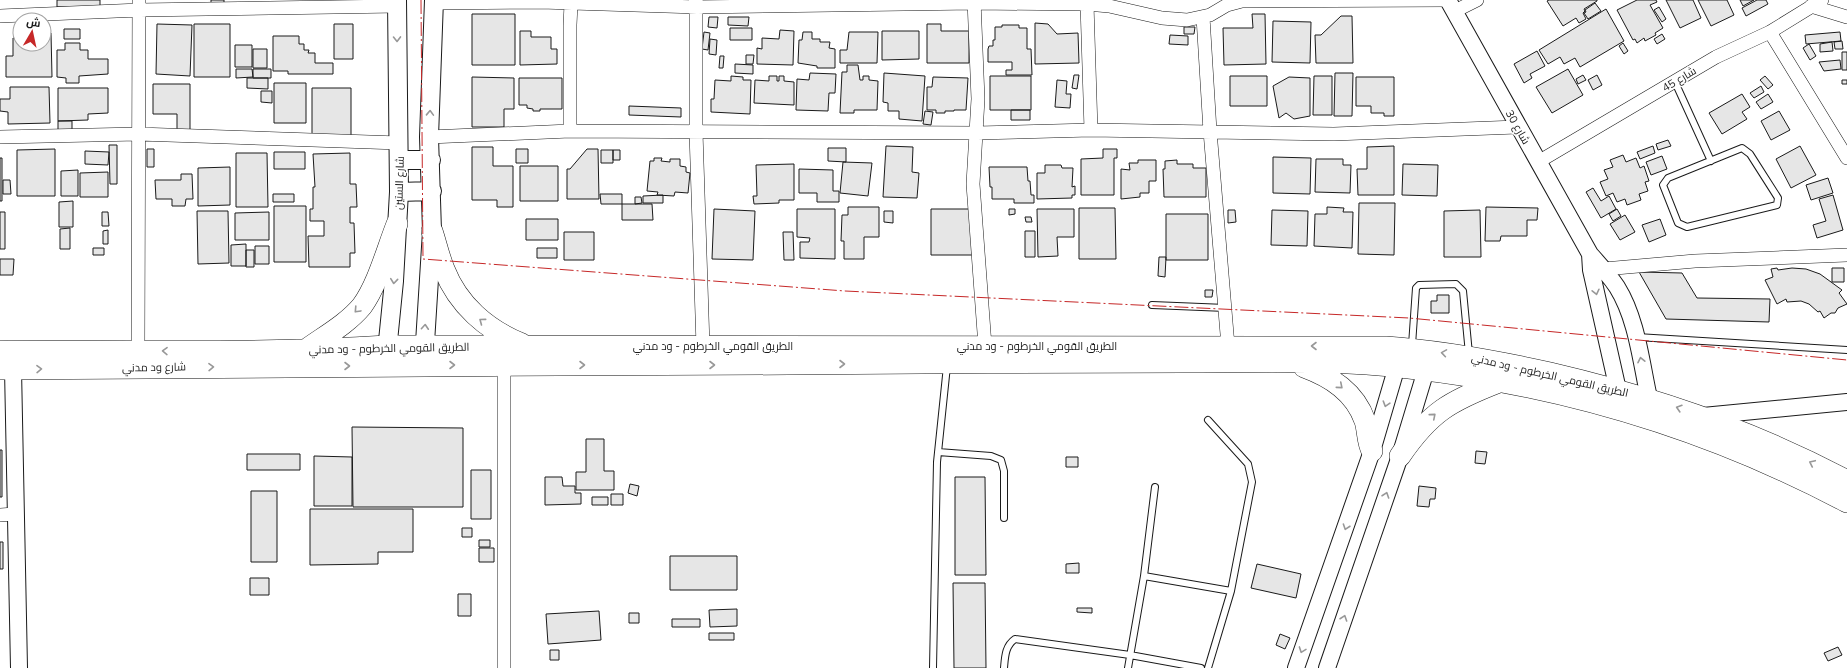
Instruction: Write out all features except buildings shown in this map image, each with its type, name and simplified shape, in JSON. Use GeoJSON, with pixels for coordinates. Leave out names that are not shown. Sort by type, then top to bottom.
{"type":"FeatureCollection","features":[{"type":"Feature","properties":{"kind":"highway"},"geometry":{"type":"LineString","coordinates":[[307,358],[362,305],[374,283],[397,224]]}},
{"type":"Feature","properties":{"kind":"highway"},"geometry":{"type":"LineString","coordinates":[[432,230],[444,269],[462,300],[476,316],[494,330],[507,338],[528,346]]}},
{"type":"Feature","properties":{"kind":"highway","name":"الطريق القومي الخرطوم - ود مدني"},"geometry":{"type":"LineString","coordinates":[[204,352],[307,358],[424,356],[528,346],[1352,346],[1411,349],[1470,357],[1521,367],[1648,398],[1702,416],[1790,452],[1847,481]]}},
{"type":"Feature","properties":{"kind":"highway","name":"شارع ود مدني"},"geometry":{"type":"LineString","coordinates":[[0,351],[204,352]]}},
{"type":"Feature","properties":{"kind":"highway","name":"الطريق القومي الخرطوم - ود مدني"},"geometry":{"type":"LineString","coordinates":[[424,356],[504,365],[1292,363],[1397,366],[1500,382],[1572,397],[1700,435],[1781,469],[1847,502]]}},
{"type":"Feature","properties":{"kind":"highway","name":"شارع ود مدني"},"geometry":{"type":"LineString","coordinates":[[6,369],[307,358]]}},
{"type":"Feature","properties":{"kind":"highway"},"geometry":{"type":"LineString","coordinates":[[1292,363],[1326,375],[1351,396],[1365,421],[1372,451]]}},
{"type":"Feature","properties":{"kind":"highway"},"geometry":{"type":"LineString","coordinates":[[1400,456],[1418,431],[1442,408],[1468,394],[1500,382]]}},
{"type":"Feature","properties":{"kind":"main road"},"geometry":{"type":"LineString","coordinates":[[424,356],[432,230],[430,137],[434,2]]}},
{"type":"Feature","properties":{"kind":"main road","name":"شارع الستين"},"geometry":{"type":"LineString","coordinates":[[386,356],[394,281],[399,192],[397,3]]}},
{"type":"Feature","properties":{"kind":"main road"},"geometry":{"type":"LineString","coordinates":[[399,152],[431,160]]}},
{"type":"Feature","properties":{"kind":"main road"},"geometry":{"type":"LineString","coordinates":[[399,192],[432,191]]}},
{"type":"Feature","properties":{"kind":"street"},"geometry":{"type":"LineString","coordinates":[[434,2],[541,2],[571,4],[974,2],[1087,4],[1109,6],[1162,18],[1187,20],[1203,17],[1219,4],[1242,1],[1450,4],[1477,0]]}},
{"type":"Feature","properties":{"kind":"street"},"geometry":{"type":"LineString","coordinates":[[974,2],[978,99],[974,184],[985,346]]}},
{"type":"Feature","properties":{"kind":"street"},"geometry":{"type":"LineString","coordinates":[[0,16],[139,5],[397,3]]}},
{"type":"Feature","properties":{"kind":"street"},"geometry":{"type":"LineString","coordinates":[[697,3],[696,132],[703,346]]}},
{"type":"Feature","properties":{"kind":"street"},"geometry":{"type":"LineString","coordinates":[[1816,3],[1847,17]]}},
{"type":"Feature","properties":{"kind":"street","name":"شارع 45"},"geometry":{"type":"LineString","coordinates":[[1538,162],[1716,57],[1770,32],[1816,3]]}},
{"type":"Feature","properties":{"kind":"street"},"geometry":{"type":"LineString","coordinates":[[570,131],[571,4]]}},
{"type":"Feature","properties":{"kind":"street"},"geometry":{"type":"LineString","coordinates":[[1087,4],[1091,130]]}},
{"type":"Feature","properties":{"kind":"street","name":"شارع 30"},"geometry":{"type":"LineString","coordinates":[[1450,4],[1517,127],[1590,254],[1604,270],[1622,296],[1635,337],[1648,398]]}},
{"type":"Feature","properties":{"kind":"street"},"geometry":{"type":"LineString","coordinates":[[138,351],[139,5]]}},
{"type":"Feature","properties":{"kind":"street"},"geometry":{"type":"LineString","coordinates":[[1203,17],[1210,131],[1228,346]]}},
{"type":"Feature","properties":{"kind":"street"},"geometry":{"type":"LineString","coordinates":[[1770,32],[1845,151]]}},
{"type":"Feature","properties":{"kind":"street"},"geometry":{"type":"LineString","coordinates":[[430,137],[570,131],[977,133],[1091,130],[1334,134],[1517,127]]}},
{"type":"Feature","properties":{"kind":"street"},"geometry":{"type":"LineString","coordinates":[[0,137],[138,134],[399,152]]}},
{"type":"Feature","properties":{"kind":"street","name":"شارع 30"},"geometry":{"type":"LineString","coordinates":[[1590,254],[1591,270],[1618,390]]}},
{"type":"Feature","properties":{"kind":"street"},"geometry":{"type":"LineString","coordinates":[[1604,270],[1695,261],[1847,255]]}},
{"type":"Feature","properties":{"kind":"street"},"geometry":{"type":"LineString","coordinates":[[504,365],[504,668]]}},
{"type":"Feature","properties":{"kind":"street"},"geometry":{"type":"LineString","coordinates":[[1296,668],[1372,451],[1397,366]]}},
{"type":"Feature","properties":{"kind":"street"},"geometry":{"type":"LineString","coordinates":[[6,369],[8,514],[19,668]]}},
{"type":"Feature","properties":{"kind":"street"},"geometry":{"type":"LineString","coordinates":[[1327,668],[1400,456],[1426,370]]}},
{"type":"Feature","properties":{"kind":"street"},"geometry":{"type":"LineString","coordinates":[[1702,416],[1847,402]]}},
{"type":"Feature","properties":{"kind":"lane"},"geometry":{"type":"LineString","coordinates":[[1675,82],[1711,161]]}},
{"type":"Feature","properties":{"kind":"lane"},"geometry":{"type":"LineString","coordinates":[[1742,148],[1747,151],[1778,198],[1777,205],[1687,227],[1681,226],[1663,185],[1664,181],[1711,161],[1742,148]]}},
{"type":"Feature","properties":{"kind":"lane"},"geometry":{"type":"LineString","coordinates":[[1411,349],[1416,288],[1419,285],[1456,284],[1463,291],[1470,357]]}},
{"type":"Feature","properties":{"kind":"lane"},"geometry":{"type":"LineString","coordinates":[[1152,305],[1226,308]]}},
{"type":"Feature","properties":{"kind":"lane"},"geometry":{"type":"LineString","coordinates":[[1635,337],[1847,350]]}},
{"type":"Feature","properties":{"kind":"lane"},"geometry":{"type":"LineString","coordinates":[[933,668],[938,452],[947,363]]}},
{"type":"Feature","properties":{"kind":"lane"},"geometry":{"type":"LineString","coordinates":[[1208,420],[1248,464],[1252,482],[1231,591],[1208,668]]}},
{"type":"Feature","properties":{"kind":"lane"},"geometry":{"type":"LineString","coordinates":[[938,452],[991,456],[1001,460],[1004,471],[1004,518]]}},
{"type":"Feature","properties":{"kind":"lane"},"geometry":{"type":"LineString","coordinates":[[1128,668],[1144,576],[1155,488]]}},
{"type":"Feature","properties":{"kind":"lane"},"geometry":{"type":"LineString","coordinates":[[1144,576],[1231,591]]}},
{"type":"Feature","properties":{"kind":"lane"},"geometry":{"type":"LineString","coordinates":[[1004,668],[1005,654],[1009,643],[1015,639],[1130,655],[1201,668]]}},
{"type":"Feature","properties":{"kind":"power"},"geometry":{"type":"LineString","coordinates":[[421,0],[423,259],[845,291],[1409,318],[1847,360]]}}]}
